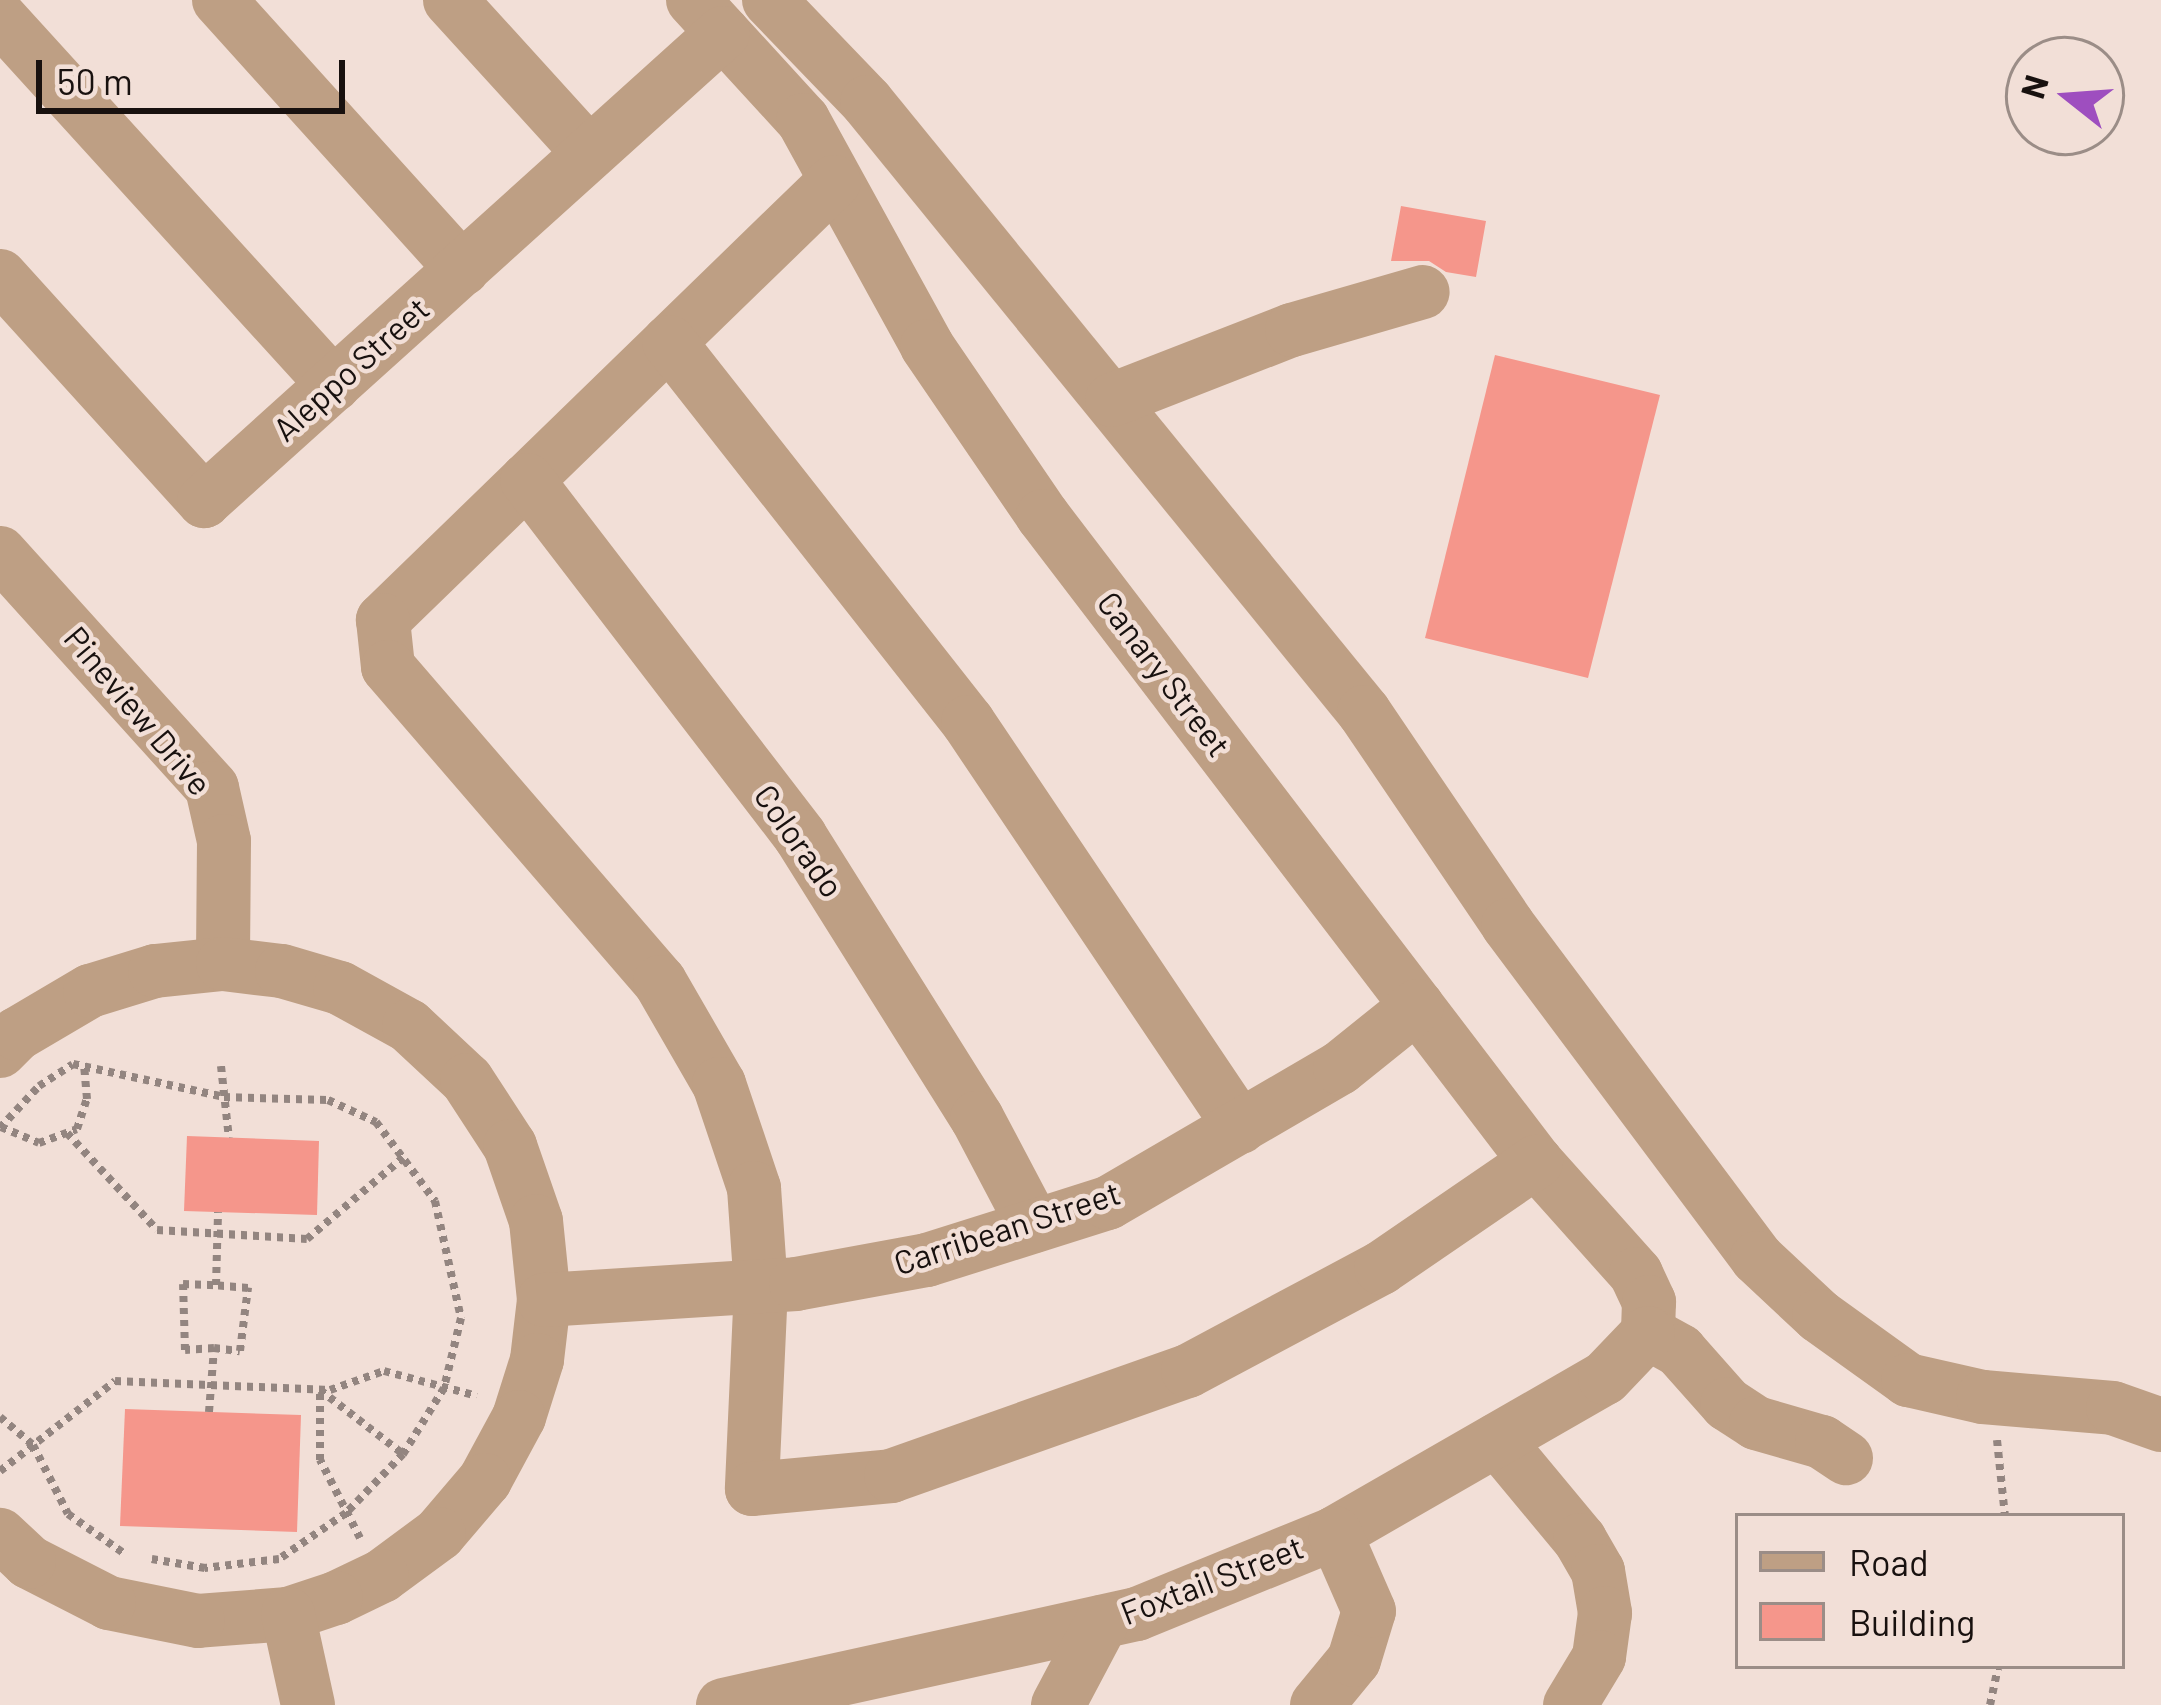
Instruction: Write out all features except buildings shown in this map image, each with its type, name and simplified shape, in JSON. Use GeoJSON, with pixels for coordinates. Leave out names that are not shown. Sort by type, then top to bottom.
{"type":"FeatureCollection","features":[{"type":"Feature","properties":{"kind":"street"},"geometry":{"type":"LineString","coordinates":[[219,0],[462,269]]}},
{"type":"Feature","properties":{"kind":"street"},"geometry":{"type":"LineString","coordinates":[[450,0],[590,153]]}},
{"type":"Feature","properties":{"kind":"street"},"geometry":{"type":"LineString","coordinates":[[770,0],[867,101],[1364,712],[1508,925],[1756,1258],[1888,1369],[1944,1391],[2113,1408],[2161,1425]]}},
{"type":"Feature","properties":{"kind":"street","name":"Aleppo Street"},"geometry":{"type":"LineString","coordinates":[[0,276],[204,501],[590,153],[708,17]]}},
{"type":"Feature","properties":{"kind":"street","name":"Canary Street"},"geometry":{"type":"LineString","coordinates":[[708,17],[802,119],[927,346],[1043,516],[1536,1162],[1636,1274],[1649,1302],[1648,1333]]}},
{"type":"Feature","properties":{"kind":"street"},"geometry":{"type":"LineString","coordinates":[[0,18],[334,385]]}},
{"type":"Feature","properties":{"kind":"street"},"geometry":{"type":"LineString","coordinates":[[833,182],[383,620],[388,668],[660,982],[719,1084],[754,1188],[761,1287],[752,1489],[891,1476],[1188,1371],[1381,1268],[1536,1162]]}},
{"type":"Feature","properties":{"kind":"street"},"geometry":{"type":"LineString","coordinates":[[1112,400],[1292,330],[1423,292]]}},
{"type":"Feature","properties":{"kind":"street"},"geometry":{"type":"LineString","coordinates":[[669,342],[968,722],[1240,1127]]}},
{"type":"Feature","properties":{"kind":"street","name":"Colorado"},"geometry":{"type":"LineString","coordinates":[[527,480],[800,836],[977,1118],[1034,1226]]}},
{"type":"Feature","properties":{"kind":"street","name":"Pineview Drive"},"geometry":{"type":"LineString","coordinates":[[0,553],[212,788],[224,842],[223,964]]}},
{"type":"Feature","properties":{"kind":"street"},"geometry":{"type":"LineString","coordinates":[[0,1051],[16,1034],[90,991],[155,971],[223,964],[282,971],[340,988],[409,1026],[467,1080],[509,1146],[529,1202],[544,1300],[537,1360],[520,1417],[485,1480],[439,1534],[382,1576],[288,1614],[198,1621],[109,1604],[29,1562],[0,1535]]}},
{"type":"Feature","properties":{"kind":"street","name":"Carribean Street"},"geometry":{"type":"LineString","coordinates":[[544,1300],[761,1287],[927,1260],[1108,1203],[1340,1068],[1417,1006]]}},
{"type":"Feature","properties":{"kind":"street"},"geometry":{"type":"LineString","coordinates":[[1648,1333],[1680,1352],[1727,1404],[1756,1423],[1822,1442],[1846,1458]]}},
{"type":"Feature","properties":{"kind":"street","name":"Foxtail Street"},"geometry":{"type":"LineString","coordinates":[[724,1705],[1137,1614],[1335,1533],[1605,1378],[1648,1333]]}},
{"type":"Feature","properties":{"kind":"street"},"geometry":{"type":"LineString","coordinates":[[1497,1440],[1580,1540],[1598,1571],[1605,1612],[1599,1657],[1570,1705]]}},
{"type":"Feature","properties":{"kind":"street"},"geometry":{"type":"LineString","coordinates":[[1317,1705],[1354,1660],[1369,1611],[1335,1533]]}},
{"type":"Feature","properties":{"kind":"street"},"geometry":{"type":"LineString","coordinates":[[288,1614],[308,1705]]}},
{"type":"Feature","properties":{"kind":"street"},"geometry":{"type":"LineString","coordinates":[[1058,1705],[1102,1622]]}},
{"type":"Feature","properties":{"kind":"path"},"geometry":{"type":"LineString","coordinates":[[0,1417],[33,1445],[68,1514],[126,1555],[205,1568],[279,1559],[346,1513],[403,1454],[444,1388],[461,1318],[435,1201],[376,1122],[328,1100],[224,1097],[73,1064],[39,1086],[1,1128],[39,1143],[77,1130],[87,1099],[84,1067]]}},
{"type":"Feature","properties":{"kind":"path"},"geometry":{"type":"LineString","coordinates":[[221,1066],[229,1138]]}},
{"type":"Feature","properties":{"kind":"path"},"geometry":{"type":"LineString","coordinates":[[67,1133],[157,1230],[307,1239],[403,1158]]}},
{"type":"Feature","properties":{"kind":"path"},"geometry":{"type":"LineString","coordinates":[[216,1285],[218,1212]]}},
{"type":"Feature","properties":{"kind":"path"},"geometry":{"type":"LineString","coordinates":[[183,1284],[248,1288],[240,1351],[214,1348],[185,1350],[183,1284]]}},
{"type":"Feature","properties":{"kind":"path"},"geometry":{"type":"LineString","coordinates":[[209,1412],[215,1385],[214,1348]]}},
{"type":"Feature","properties":{"kind":"path"},"geometry":{"type":"LineString","coordinates":[[0,1471],[116,1381],[320,1390],[384,1371],[481,1397],[520,1417]]}},
{"type":"Feature","properties":{"kind":"path"},"geometry":{"type":"LineString","coordinates":[[320,1390],[403,1454]]}},
{"type":"Feature","properties":{"kind":"path"},"geometry":{"type":"LineString","coordinates":[[320,1390],[320,1460],[382,1576]]}},
{"type":"Feature","properties":{"kind":"path"},"geometry":{"type":"LineString","coordinates":[[1983,1396],[2002,1456],[2005,1513]]}},
{"type":"Feature","properties":{"kind":"path"},"geometry":{"type":"LineString","coordinates":[[1990,1705],[1997,1669]]}}]}
